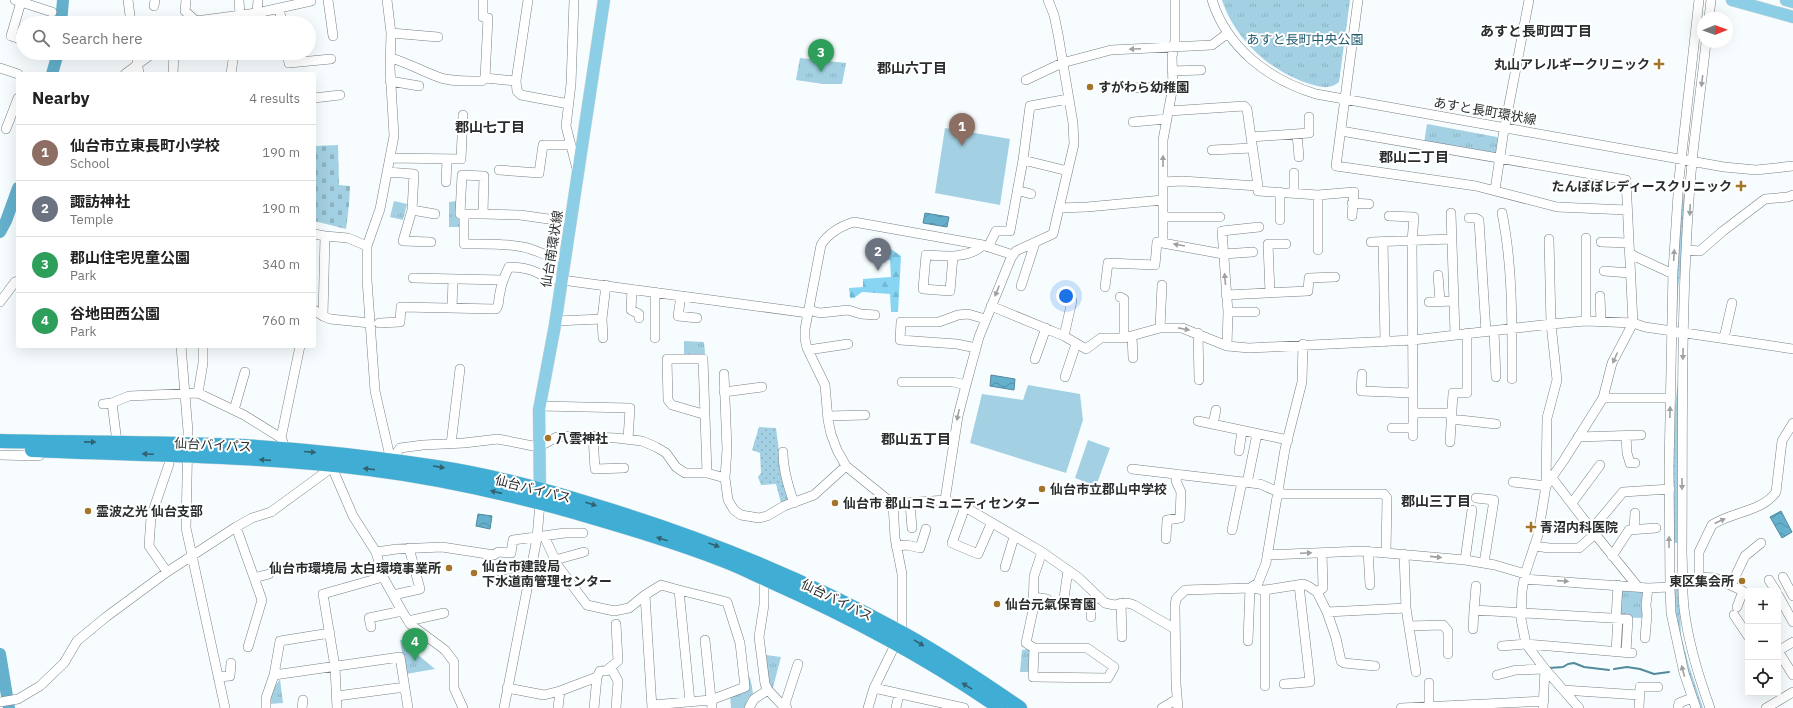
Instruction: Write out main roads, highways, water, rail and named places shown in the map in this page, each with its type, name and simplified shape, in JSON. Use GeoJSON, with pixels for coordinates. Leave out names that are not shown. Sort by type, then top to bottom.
{"type":"FeatureCollection","features":[{"type":"Feature","properties":{"kind":"highway"},"geometry":{"type":"LineString","coordinates":[[0,433],[11,446]]}},
{"type":"Feature","properties":{"kind":"highway","name":"仙台バイパス"},"geometry":{"type":"LineString","coordinates":[[0,441],[11,446],[84,452],[169,455],[187,450],[283,444],[439,467],[540,489],[645,520],[736,554],[839,600],[899,638],[1020,708]]}},
{"type":"Feature","properties":{"kind":"highway","name":"仙台バイパス"},"geometry":{"type":"LineString","coordinates":[[11,446],[57,441],[117,442],[331,465],[389,472],[469,486],[540,503],[612,523],[725,561],[899,638],[1000,708]]}},
{"type":"Feature","properties":{"kind":"main road","name":"仙台南環状線"},"geometry":{"type":"LineString","coordinates":[[540,503],[538,447],[540,406],[556,321],[604,0]]}},
{"type":"Feature","properties":{"kind":"main road"},"geometry":{"type":"LineString","coordinates":[[1732,0],[1793,17]]}},
{"type":"Feature","properties":{"kind":"main road"},"geometry":{"type":"LineString","coordinates":[[1786,0],[1793,2]]}},
{"type":"Feature","properties":{"kind":"water"},"geometry":{"type":"Polygon","coordinates":[[[925,213],[949,217],[947,227],[923,223],[925,213]]]}},
{"type":"Feature","properties":{"kind":"water"},"geometry":{"type":"Polygon","coordinates":[[[991,375],[1015,379],[1014,390],[990,386],[991,375]]]}},
{"type":"Feature","properties":{"kind":"water"},"geometry":{"type":"Polygon","coordinates":[[[1781,511],[1792,532],[1782,538],[1770,517],[1781,511]]]}},
{"type":"Feature","properties":{"kind":"water"},"geometry":{"type":"Polygon","coordinates":[[[478,514],[492,516],[490,529],[476,526],[478,514]]]}},
{"type":"Feature","properties":{"kind":"waterway"},"geometry":{"type":"LineString","coordinates":[[62,16],[63,0]]}},
{"type":"Feature","properties":{"kind":"waterway"},"geometry":{"type":"LineString","coordinates":[[53,72],[56,60]]}},
{"type":"Feature","properties":{"kind":"waterway"},"geometry":{"type":"LineString","coordinates":[[0,232],[6,221],[16,194]]}},
{"type":"Feature","properties":{"kind":"waterway"},"geometry":{"type":"LineString","coordinates":[[0,654],[9,708]]}},
{"type":"Feature","properties":{"kind":"waterway"},"geometry":{"type":"LineString","coordinates":[[1549,668],[1563,667],[1574,663],[1584,667],[1609,670]]}},
{"type":"Feature","properties":{"kind":"waterway"},"geometry":{"type":"LineString","coordinates":[[1614,669],[1627,667],[1640,669],[1654,674],[1669,672]]}},
{"type":"Feature","properties":{"kind":"place","name":"丸山アレルギークリニック"},"geometry":{"type":"Point","coordinates":[1659,64]}},
{"type":"Feature","properties":{"kind":"place","name":"郡山住宅児童公園"},"geometry":{"type":"Point","coordinates":[821,72]}},
{"type":"Feature","properties":{"kind":"place","name":"すがわら幼稚園"},"geometry":{"type":"Point","coordinates":[1090,87]}},
{"type":"Feature","properties":{"kind":"place","name":"仙台市立東長町小学校"},"geometry":{"type":"Point","coordinates":[962,146]}},
{"type":"Feature","properties":{"kind":"place","name":"たんぽぽレディースクリニック"},"geometry":{"type":"Point","coordinates":[1741,186]}},
{"type":"Feature","properties":{"kind":"place","name":"諏訪神社"},"geometry":{"type":"Point","coordinates":[878,271]}},
{"type":"Feature","properties":{"kind":"place","name":"八雲神社"},"geometry":{"type":"Point","coordinates":[548,438]}},
{"type":"Feature","properties":{"kind":"place","name":"仙台市立郡山中学校"},"geometry":{"type":"Point","coordinates":[1042,489]}},
{"type":"Feature","properties":{"kind":"place","name":"仙台市 郡山コミュニティセンター"},"geometry":{"type":"Point","coordinates":[835,503]}},
{"type":"Feature","properties":{"kind":"place","name":"霊波之光 仙台支部"},"geometry":{"type":"Point","coordinates":[88,511]}},
{"type":"Feature","properties":{"kind":"place","name":"青沼内科医院"},"geometry":{"type":"Point","coordinates":[1531,527]}},
{"type":"Feature","properties":{"kind":"place","name":"仙台市環境局 太白環境事業所"},"geometry":{"type":"Point","coordinates":[449,568]}},
{"type":"Feature","properties":{"kind":"place","name":"仙台市建設局 下水道南管理センター"},"geometry":{"type":"Point","coordinates":[474,573]}},
{"type":"Feature","properties":{"kind":"place","name":"東区集会所"},"geometry":{"type":"Point","coordinates":[1742,581]}},
{"type":"Feature","properties":{"kind":"place","name":"仙台元氣保育園"},"geometry":{"type":"Point","coordinates":[997,604]}},
{"type":"Feature","properties":{"kind":"place","name":"谷地田西公園"},"geometry":{"type":"Point","coordinates":[415,661]}},
{"type":"Feature","properties":{"kind":"district","name":"あすと長町四丁目"},"geometry":{"type":"Point","coordinates":[1536,31]}},
{"type":"Feature","properties":{"kind":"district","name":"郡山六丁目"},"geometry":{"type":"Point","coordinates":[912,68]}},
{"type":"Feature","properties":{"kind":"district","name":"郡山七丁目"},"geometry":{"type":"Point","coordinates":[490,127]}},
{"type":"Feature","properties":{"kind":"district","name":"郡山二丁目"},"geometry":{"type":"Point","coordinates":[1414,157]}},
{"type":"Feature","properties":{"kind":"district","name":"郡山五丁目"},"geometry":{"type":"Point","coordinates":[916,439]}},
{"type":"Feature","properties":{"kind":"district","name":"郡山三丁目"},"geometry":{"type":"Point","coordinates":[1436,501]}},
{"type":"Feature","properties":{"kind":"park label","name":"あすと長町中央公園"},"geometry":{"type":"Point","coordinates":[1305,39]}}]}
